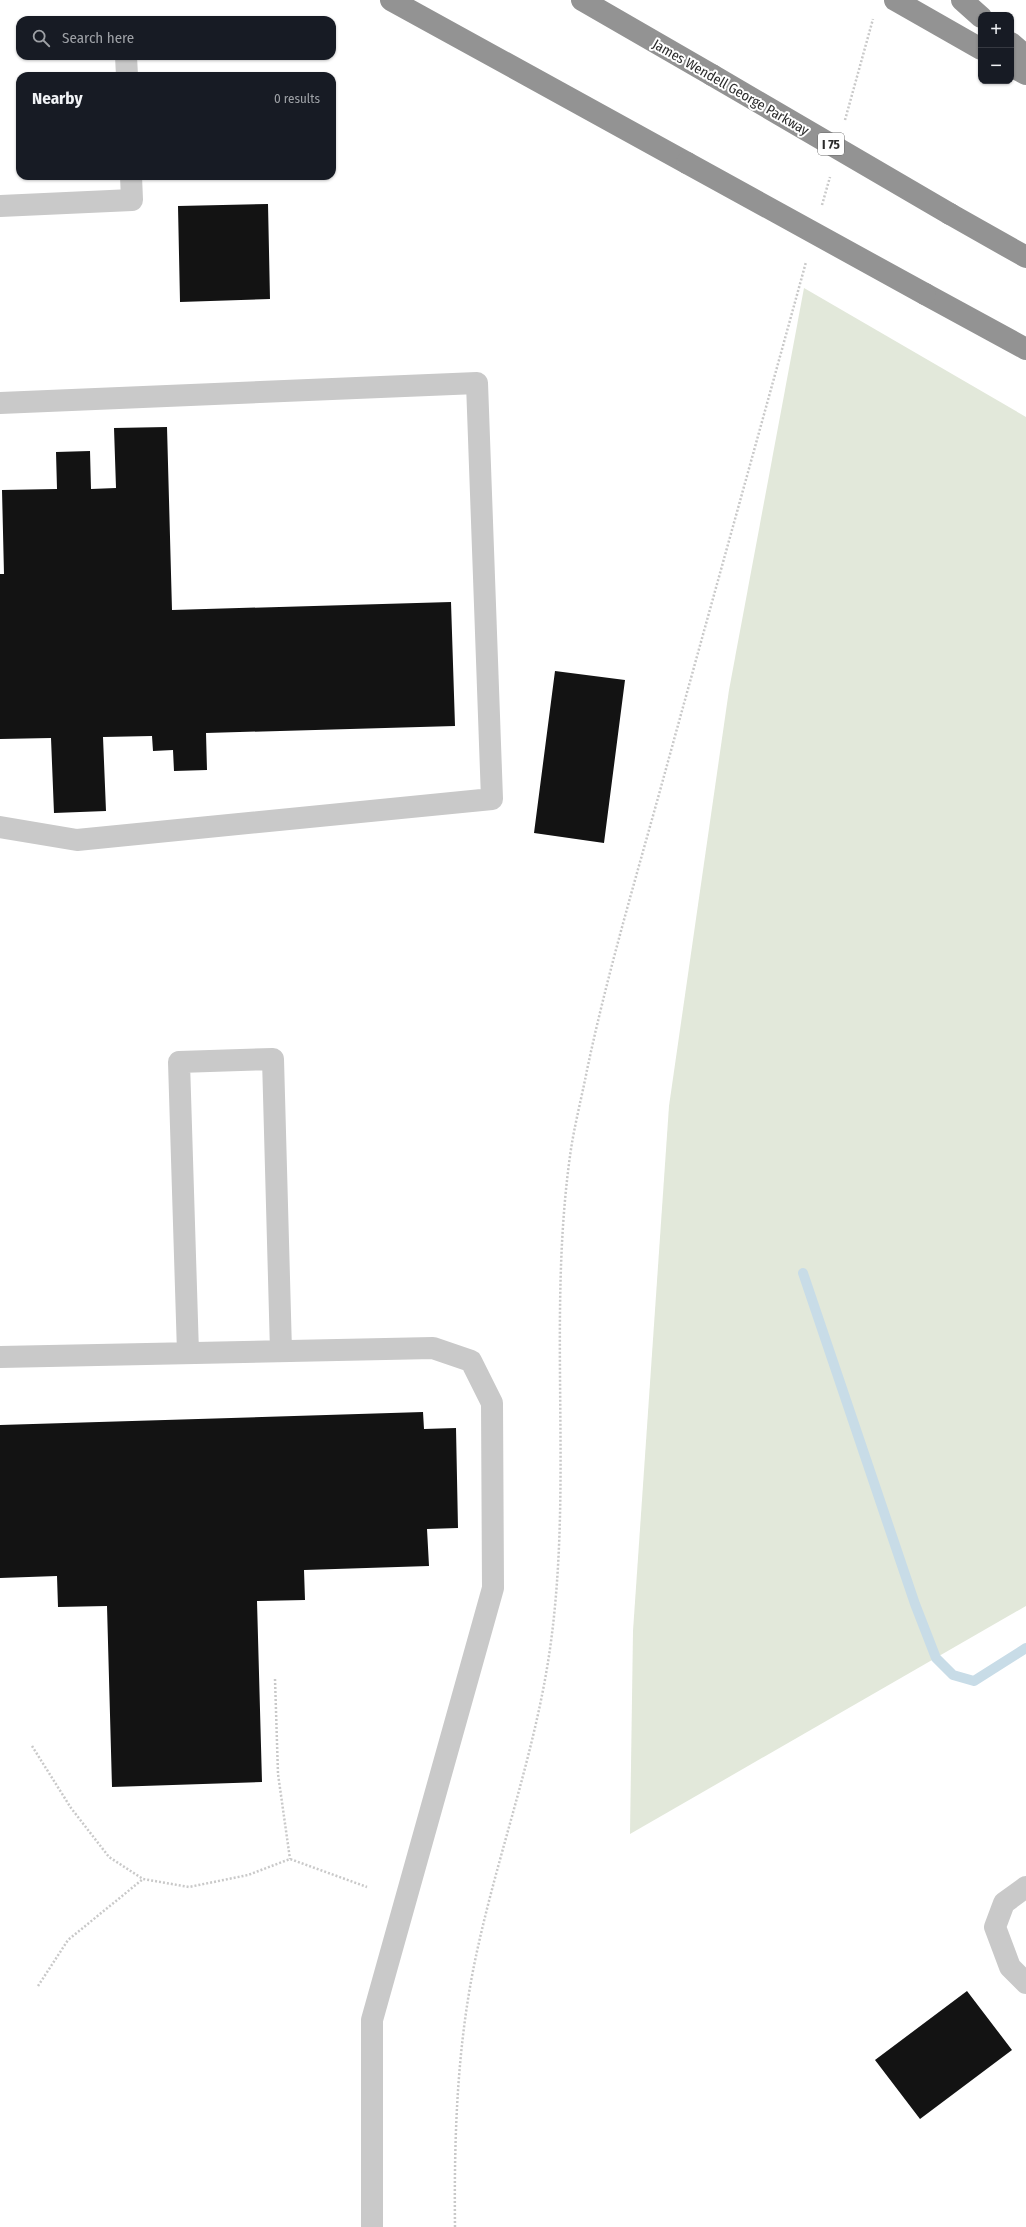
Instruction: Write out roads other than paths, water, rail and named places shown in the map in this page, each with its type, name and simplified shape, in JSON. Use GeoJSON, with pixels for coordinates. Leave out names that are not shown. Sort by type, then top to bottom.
{"type":"FeatureCollection","features":[{"type":"Feature","properties":{"kind":"highway"},"geometry":{"type":"LineString","coordinates":[[391,0],[1026,349]]}},
{"type":"Feature","properties":{"kind":"highway","name":"James Wendell George Parkway"},"geometry":{"type":"LineString","coordinates":[[582,0],[1026,258]]}},
{"type":"Feature","properties":{"kind":"highway"},"geometry":{"type":"LineString","coordinates":[[895,0],[978,46]]}},
{"type":"Feature","properties":{"kind":"highway"},"geometry":{"type":"LineString","coordinates":[[962,0],[978,14]]}},
{"type":"Feature","properties":{"kind":"highway"},"geometry":{"type":"LineString","coordinates":[[1014,46],[1026,56]]}},
{"type":"Feature","properties":{"kind":"highway"},"geometry":{"type":"LineString","coordinates":[[1014,68],[1026,74]]}},
{"type":"Feature","properties":{"kind":"lane"},"geometry":{"type":"LineString","coordinates":[[126,60],[127,72]]}},
{"type":"Feature","properties":{"kind":"lane"},"geometry":{"type":"LineString","coordinates":[[0,206],[132,200],[131,180]]}},
{"type":"Feature","properties":{"kind":"lane"},"geometry":{"type":"LineString","coordinates":[[0,403],[477,383],[492,799],[77,840],[0,828]]}},
{"type":"Feature","properties":{"kind":"lane"},"geometry":{"type":"LineString","coordinates":[[188,1353],[180,1062],[273,1059],[281,1351]]}},
{"type":"Feature","properties":{"kind":"lane"},"geometry":{"type":"LineString","coordinates":[[0,1357],[433,1348],[471,1360],[492,1403],[493,1588],[372,2020],[372,2227]]}},
{"type":"Feature","properties":{"kind":"lane"},"geometry":{"type":"LineString","coordinates":[[1026,1887],[1004,1904],[995,1927],[1010,1967],[1026,1982]]}},
{"type":"Feature","properties":{"kind":"waterway"},"geometry":{"type":"LineString","coordinates":[[803,1273],[915,1604],[936,1658],[953,1675],[974,1681],[1026,1648]]}}]}
